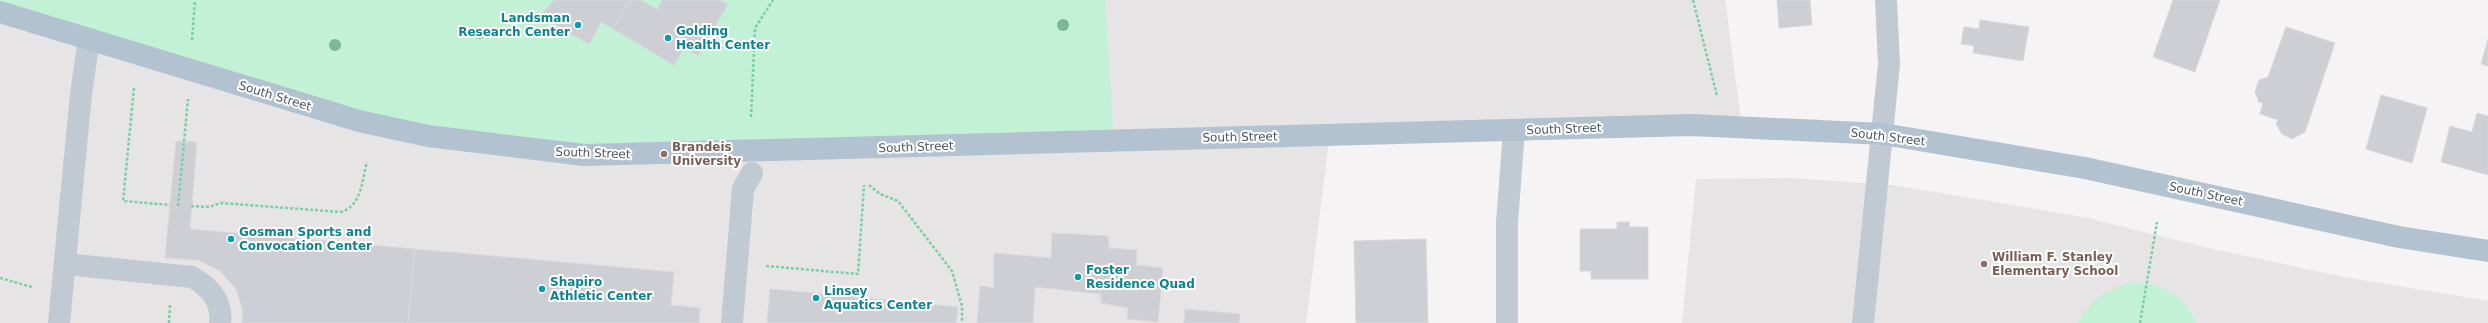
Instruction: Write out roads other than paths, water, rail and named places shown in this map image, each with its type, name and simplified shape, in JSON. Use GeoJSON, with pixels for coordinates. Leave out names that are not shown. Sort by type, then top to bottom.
{"type":"FeatureCollection","features":[{"type":"Feature","properties":{"kind":"main road","name":"South Street"},"geometry":{"type":"LineString","coordinates":[[0,12],[359,121],[428,136],[584,155],[1514,130],[1724,126],[1883,134],[2085,168],[2399,237],[2488,251]]}},
{"type":"Feature","properties":{"kind":"street"},"geometry":{"type":"LineString","coordinates":[[1863,323],[1890,64],[1886,0]]}},
{"type":"Feature","properties":{"kind":"street"},"geometry":{"type":"LineString","coordinates":[[59,323],[66,264],[81,94],[89,39]]}},
{"type":"Feature","properties":{"kind":"street"},"geometry":{"type":"LineString","coordinates":[[1506,323],[1508,223],[1514,130]]}},
{"type":"Feature","properties":{"kind":"street"},"geometry":{"type":"LineString","coordinates":[[732,323],[743,189],[752,173]]}},
{"type":"Feature","properties":{"kind":"street"},"geometry":{"type":"LineString","coordinates":[[66,264],[192,277],[208,288],[216,298],[220,307],[220,323]]}},
{"type":"Feature","properties":{"kind":"place","name":"Landsman Research Center"},"geometry":{"type":"Point","coordinates":[578,25]}},
{"type":"Feature","properties":{"kind":"place","name":"Golding Health Center"},"geometry":{"type":"Point","coordinates":[668,38]}},
{"type":"Feature","properties":{"kind":"place","name":"Brandeis University"},"geometry":{"type":"Point","coordinates":[664,154]}},
{"type":"Feature","properties":{"kind":"place","name":"Gosman Sports and Convocation Center"},"geometry":{"type":"Point","coordinates":[231,239]}},
{"type":"Feature","properties":{"kind":"place","name":"William F. Stanley Elementary School"},"geometry":{"type":"Point","coordinates":[1984,264]}},
{"type":"Feature","properties":{"kind":"place","name":"Foster Residence Quad"},"geometry":{"type":"Point","coordinates":[1078,277]}},
{"type":"Feature","properties":{"kind":"place","name":"Shapiro Athletic Center"},"geometry":{"type":"Point","coordinates":[542,289]}},
{"type":"Feature","properties":{"kind":"place","name":"Linsey Aquatics Center"},"geometry":{"type":"Point","coordinates":[816,298]}}]}
